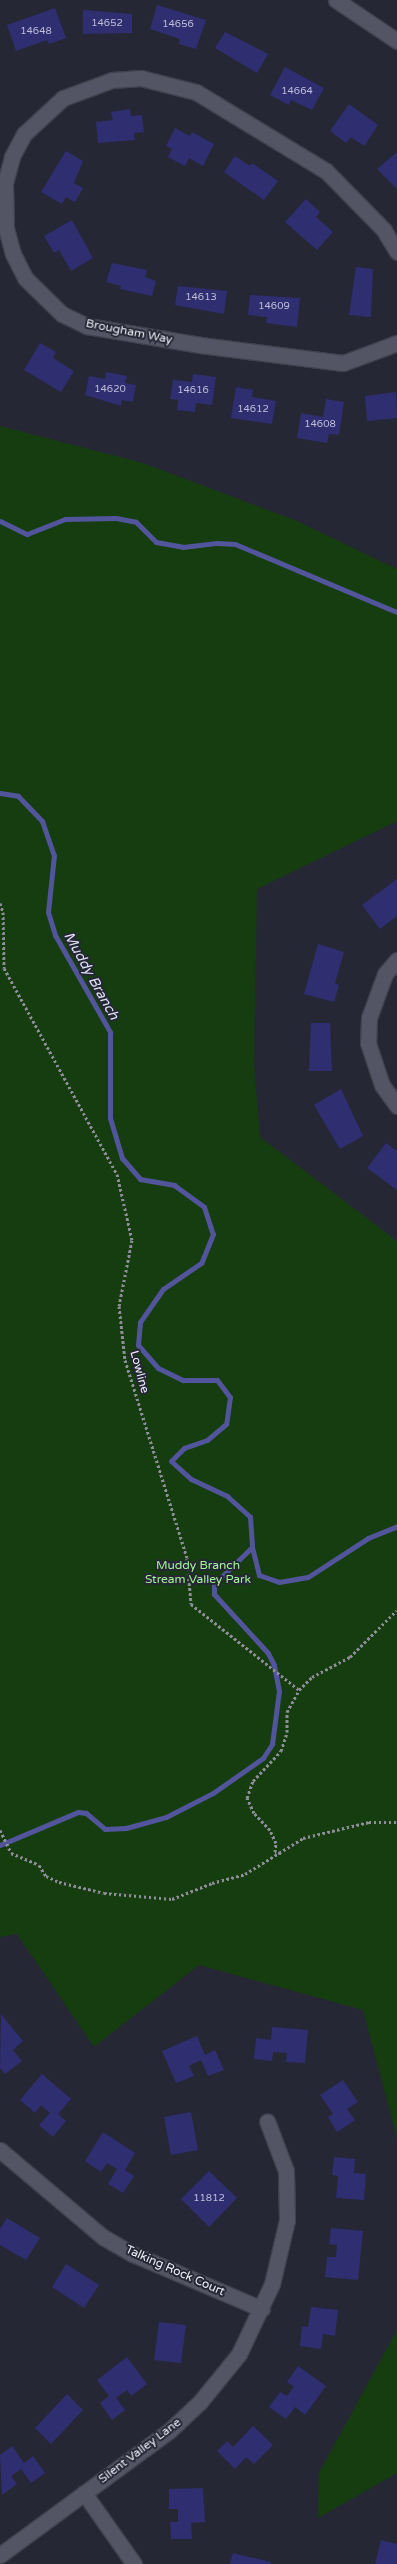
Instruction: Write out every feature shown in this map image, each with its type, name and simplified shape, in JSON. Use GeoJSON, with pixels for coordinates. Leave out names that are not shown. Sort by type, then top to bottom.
{"type":"FeatureCollection","features":[{"type":"Feature","properties":{"kind":"street"},"geometry":{"type":"LineString","coordinates":[[336,0],[397,40]]}},
{"type":"Feature","properties":{"kind":"street","name":"Brougham Way"},"geometry":{"type":"LineString","coordinates":[[397,252],[384,230],[326,172],[196,92],[169,83],[142,78],[112,80],[63,98],[24,134],[12,157],[5,183],[6,228],[13,254],[25,278],[62,314],[87,326],[200,345],[343,363],[397,343]]}},
{"type":"Feature","properties":{"kind":"street"},"geometry":{"type":"LineString","coordinates":[[397,960],[385,974],[369,1018],[368,1043],[382,1085],[397,1106]]}},
{"type":"Feature","properties":{"kind":"street","name":"Silent Valley Lane"},"geometry":{"type":"LineString","coordinates":[[0,2555],[169,2431],[200,2402],[238,2354],[262,2309],[272,2284],[287,2220],[286,2171],[267,2121]]}},
{"type":"Feature","properties":{"kind":"street","name":"Talking Rock Court"},"geometry":{"type":"LineString","coordinates":[[0,2150],[103,2237],[133,2254],[262,2309]]}},
{"type":"Feature","properties":{"kind":"street"},"geometry":{"type":"LineString","coordinates":[[84,2493],[134,2564]]}},
{"type":"Feature","properties":{"kind":"path","name":"Lowline"},"geometry":{"type":"LineString","coordinates":[[0,902],[3,912],[4,968],[117,1174],[132,1240],[119,1306],[125,1360],[187,1558],[191,1604],[299,1690]]}},
{"type":"Feature","properties":{"kind":"path"},"geometry":{"type":"LineString","coordinates":[[281,1853],[274,1852],[276,1843],[270,1830],[254,1812],[247,1798],[253,1782],[281,1751],[287,1732],[287,1712],[299,1690],[312,1677],[350,1657],[397,1610]]}},
{"type":"Feature","properties":{"kind":"path"},"geometry":{"type":"LineString","coordinates":[[0,1830],[11,1854],[39,1865],[46,1876],[59,1882],[104,1893],[172,1899],[212,1882],[244,1874],[303,1838],[331,1829],[369,1822],[397,1822]]}},
{"type":"Feature","properties":{"kind":"green space","name":"Muddy Branch Stream Valley Park"},"geometry":{"type":"Polygon","coordinates":[[[0,426],[143,463],[297,521],[397,569],[397,821],[257,889],[254,1063],[260,1137],[397,1241],[397,2138],[363,2010],[199,1965],[94,2047],[17,1934],[0,1937],[0,426]]]}},
{"type":"Feature","properties":{"kind":"green space"},"geometry":{"type":"Polygon","coordinates":[[[397,2330],[397,2473],[318,2518],[319,2473],[397,2330]]]}},
{"type":"Feature","properties":{"kind":"building"},"geometry":{"type":"Polygon","coordinates":[[[157,5],[206,20],[196,49],[179,44],[180,39],[150,29],[157,5]]]}},
{"type":"Feature","properties":{"kind":"building"},"geometry":{"type":"Polygon","coordinates":[[[55,8],[66,38],[49,44],[47,40],[16,51],[7,25],[55,8]]]}},
{"type":"Feature","properties":{"kind":"building"},"geometry":{"type":"Polygon","coordinates":[[[83,10],[132,14],[132,33],[83,34],[83,10]]]}},
{"type":"Feature","properties":{"kind":"building"},"geometry":{"type":"Polygon","coordinates":[[[225,32],[268,54],[257,73],[215,48],[225,32]]]}},
{"type":"Feature","properties":{"kind":"building"},"geometry":{"type":"Polygon","coordinates":[[[285,67],[324,88],[312,110],[291,100],[289,105],[270,95],[285,67]]]}},
{"type":"Feature","properties":{"kind":"building"},"geometry":{"type":"Polygon","coordinates":[[[349,104],[378,125],[364,146],[351,137],[346,143],[330,131],[349,104]]]}},
{"type":"Feature","properties":{"kind":"building"},"geometry":{"type":"Polygon","coordinates":[[[130,109],[131,116],[142,115],[144,132],[134,133],[135,140],[98,143],[96,122],[113,120],[111,112],[130,109]]]}},
{"type":"Feature","properties":{"kind":"building"},"geometry":{"type":"Polygon","coordinates":[[[175,128],[190,136],[192,132],[214,144],[203,166],[189,158],[185,166],[168,157],[172,149],[166,146],[175,128]]]}},
{"type":"Feature","properties":{"kind":"building"},"geometry":{"type":"Polygon","coordinates":[[[66,151],[83,161],[74,183],[83,188],[75,202],[66,197],[62,204],[41,192],[66,151]]]}},
{"type":"Feature","properties":{"kind":"building"},"geometry":{"type":"Polygon","coordinates":[[[397,152],[397,189],[377,169],[397,152]]]}},
{"type":"Feature","properties":{"kind":"building"},"geometry":{"type":"Polygon","coordinates":[[[235,156],[250,166],[252,163],[278,181],[264,200],[224,172],[235,156]]]}},
{"type":"Feature","properties":{"kind":"building"},"geometry":{"type":"Polygon","coordinates":[[[306,199],[320,212],[316,217],[333,232],[317,250],[285,222],[306,199]]]}},
{"type":"Feature","properties":{"kind":"building"},"geometry":{"type":"Polygon","coordinates":[[[72,220],[93,258],[71,271],[59,250],[54,253],[44,236],[72,220]]]}},
{"type":"Feature","properties":{"kind":"building"},"geometry":{"type":"Polygon","coordinates":[[[112,263],[147,270],[145,277],[156,281],[152,296],[120,289],[121,286],[106,282],[112,263]]]}},
{"type":"Feature","properties":{"kind":"building"},"geometry":{"type":"Polygon","coordinates":[[[356,267],[373,269],[371,317],[349,315],[356,267]]]}},
{"type":"Feature","properties":{"kind":"building"},"geometry":{"type":"Polygon","coordinates":[[[178,286],[227,291],[224,314],[175,305],[178,286]]]}},
{"type":"Feature","properties":{"kind":"building"},"geometry":{"type":"Polygon","coordinates":[[[250,295],[300,298],[297,327],[266,323],[267,317],[248,315],[250,295]]]}},
{"type":"Feature","properties":{"kind":"building"},"geometry":{"type":"Polygon","coordinates":[[[40,343],[56,352],[53,358],[74,371],[61,392],[24,370],[40,343]]]}},
{"type":"Feature","properties":{"kind":"building"},"geometry":{"type":"Polygon","coordinates":[[[106,372],[127,376],[125,383],[136,385],[133,402],[122,400],[121,406],[85,395],[89,376],[105,379],[106,372]]]}},
{"type":"Feature","properties":{"kind":"building"},"geometry":{"type":"Polygon","coordinates":[[[193,374],[216,377],[212,405],[196,403],[195,412],[177,410],[178,400],[170,399],[173,380],[192,382],[193,374]]]}},
{"type":"Feature","properties":{"kind":"building"},"geometry":{"type":"Polygon","coordinates":[[[236,387],[253,390],[252,397],[276,401],[272,424],[231,418],[236,387]]]}},
{"type":"Feature","properties":{"kind":"building"},"geometry":{"type":"Polygon","coordinates":[[[396,392],[397,418],[367,421],[365,396],[396,392]]]}},
{"type":"Feature","properties":{"kind":"building"},"geometry":{"type":"Polygon","coordinates":[[[326,399],[344,402],[339,435],[329,434],[327,443],[297,438],[301,413],[323,417],[326,399]]]}},
{"type":"Feature","properties":{"kind":"building"},"geometry":{"type":"Polygon","coordinates":[[[397,879],[397,916],[380,929],[362,905],[397,879]]]}},
{"type":"Feature","properties":{"kind":"building"},"geometry":{"type":"Polygon","coordinates":[[[318,944],[344,952],[335,983],[339,985],[334,1002],[304,994],[318,944]]]}},
{"type":"Feature","properties":{"kind":"building"},"geometry":{"type":"Polygon","coordinates":[[[311,1023],[330,1023],[332,1071],[309,1071],[311,1023]]]}},
{"type":"Feature","properties":{"kind":"building"},"geometry":{"type":"Polygon","coordinates":[[[341,1089],[363,1136],[340,1149],[314,1105],[341,1089]]]}},
{"type":"Feature","properties":{"kind":"building"},"geometry":{"type":"Polygon","coordinates":[[[386,1143],[397,1151],[397,1190],[367,1168],[386,1143]]]}},
{"type":"Feature","properties":{"kind":"building"},"geometry":{"type":"Polygon","coordinates":[[[1,2014],[23,2041],[13,2050],[22,2061],[5,2074],[0,2068],[1,2014]]]}},
{"type":"Feature","properties":{"kind":"building"},"geometry":{"type":"Polygon","coordinates":[[[272,2027],[308,2030],[305,2063],[286,2062],[287,2053],[273,2052],[272,2061],[254,2059],[256,2038],[271,2040],[272,2027]]]}},
{"type":"Feature","properties":{"kind":"building"},"geometry":{"type":"Polygon","coordinates":[[[197,2036],[205,2055],[215,2050],[224,2070],[208,2076],[201,2060],[189,2066],[194,2076],[176,2083],[162,2051],[197,2036]]]}},
{"type":"Feature","properties":{"kind":"building"},"geometry":{"type":"Polygon","coordinates":[[[42,2074],[71,2099],[58,2114],[66,2121],[53,2137],[39,2125],[50,2113],[41,2105],[35,2113],[20,2100],[42,2074]]]}},
{"type":"Feature","properties":{"kind":"building"},"geometry":{"type":"Polygon","coordinates":[[[343,2080],[358,2102],[347,2109],[355,2120],[337,2132],[328,2117],[333,2114],[320,2095],[343,2080]]]}},
{"type":"Feature","properties":{"kind":"building"},"geometry":{"type":"Polygon","coordinates":[[[191,2112],[198,2150],[171,2155],[164,2117],[191,2112]]]}},
{"type":"Feature","properties":{"kind":"building"},"geometry":{"type":"Polygon","coordinates":[[[103,2132],[135,2153],[125,2170],[134,2176],[123,2193],[108,2184],[117,2169],[107,2163],[101,2172],[85,2161],[103,2132]]]}},
{"type":"Feature","properties":{"kind":"building"},"geometry":{"type":"Polygon","coordinates":[[[334,2157],[355,2159],[354,2173],[366,2174],[364,2200],[336,2198],[338,2176],[332,2175],[334,2157]]]}},
{"type":"Feature","properties":{"kind":"building"},"geometry":{"type":"Polygon","coordinates":[[[209,2171],[237,2198],[209,2227],[181,2199],[209,2171]]]}},
{"type":"Feature","properties":{"kind":"building"},"geometry":{"type":"Polygon","coordinates":[[[7,2218],[40,2238],[26,2260],[0,2245],[0,2229],[7,2218]]]}},
{"type":"Feature","properties":{"kind":"building"},"geometry":{"type":"Polygon","coordinates":[[[331,2228],[363,2231],[358,2280],[325,2277],[327,2257],[336,2257],[337,2245],[329,2244],[331,2228]]]}},
{"type":"Feature","properties":{"kind":"building"},"geometry":{"type":"Polygon","coordinates":[[[66,2264],[99,2285],[84,2308],[52,2287],[66,2264]]]}},
{"type":"Feature","properties":{"kind":"building"},"geometry":{"type":"Polygon","coordinates":[[[311,2307],[338,2310],[335,2336],[323,2334],[321,2349],[300,2346],[302,2326],[308,2327],[311,2307]]]}},
{"type":"Feature","properties":{"kind":"building"},"geometry":{"type":"Polygon","coordinates":[[[159,2322],[186,2325],[181,2363],[154,2360],[159,2322]]]}},
{"type":"Feature","properties":{"kind":"building"},"geometry":{"type":"Polygon","coordinates":[[[127,2357],[147,2384],[131,2396],[127,2390],[116,2398],[125,2410],[112,2420],[100,2403],[109,2396],[97,2380],[127,2357]]]}},
{"type":"Feature","properties":{"kind":"building"},"geometry":{"type":"Polygon","coordinates":[[[298,2366],[326,2386],[305,2415],[295,2407],[286,2419],[269,2407],[280,2392],[287,2396],[294,2387],[287,2382],[298,2366]]]}},
{"type":"Feature","properties":{"kind":"building"},"geometry":{"type":"Polygon","coordinates":[[[67,2394],[83,2410],[51,2444],[35,2428],[67,2394]]]}},
{"type":"Feature","properties":{"kind":"building"},"geometry":{"type":"Polygon","coordinates":[[[253,2426],[273,2445],[254,2464],[246,2457],[235,2469],[217,2451],[227,2441],[233,2447],[253,2426]]]}},
{"type":"Feature","properties":{"kind":"building"},"geometry":{"type":"Polygon","coordinates":[[[12,2446],[24,2463],[33,2456],[45,2473],[31,2483],[21,2469],[11,2476],[17,2484],[2,2495],[0,2455],[12,2446]]]}},
{"type":"Feature","properties":{"kind":"building"},"geometry":{"type":"Polygon","coordinates":[[[203,2488],[205,2522],[191,2523],[192,2539],[171,2539],[170,2522],[178,2522],[178,2509],[169,2509],[169,2489],[203,2488]]]}},
{"type":"Feature","properties":{"kind":"building"},"geometry":{"type":"Polygon","coordinates":[[[381,2540],[397,2544],[397,2564],[375,2564],[381,2540]]]}},
{"type":"Feature","properties":{"kind":"building"},"geometry":{"type":"Polygon","coordinates":[[[233,2553],[271,2562],[270,2564],[230,2564],[233,2553]]]}},
{"type":"Feature","properties":{"kind":"waterway"},"geometry":{"type":"LineString","coordinates":[[0,521],[27,534],[65,519],[116,518],[136,522],[156,542],[183,547],[217,543],[235,544],[397,612]]}},
{"type":"Feature","properties":{"kind":"waterway","name":"Muddy Branch"},"geometry":{"type":"LineString","coordinates":[[0,793],[18,796],[42,821],[54,855],[48,912],[55,935],[110,1032],[110,1118],[122,1158],[140,1179],[174,1185],[204,1207],[213,1234],[201,1263],[163,1289],[140,1322],[138,1345],[158,1368],[183,1380],[217,1380],[230,1397],[226,1424],[207,1440],[184,1448],[171,1461],[191,1479],[227,1496],[250,1517],[252,1547],[259,1575],[279,1582],[308,1577],[368,1538],[397,1526]]}},
{"type":"Feature","properties":{"kind":"waterway"},"geometry":{"type":"LineString","coordinates":[[0,1845],[78,1812],[86,1813],[105,1829],[126,1828],[166,1817],[213,1793],[263,1758],[272,1744],[279,1691],[274,1665],[268,1653],[214,1594],[214,1584],[252,1547]]}}]}
